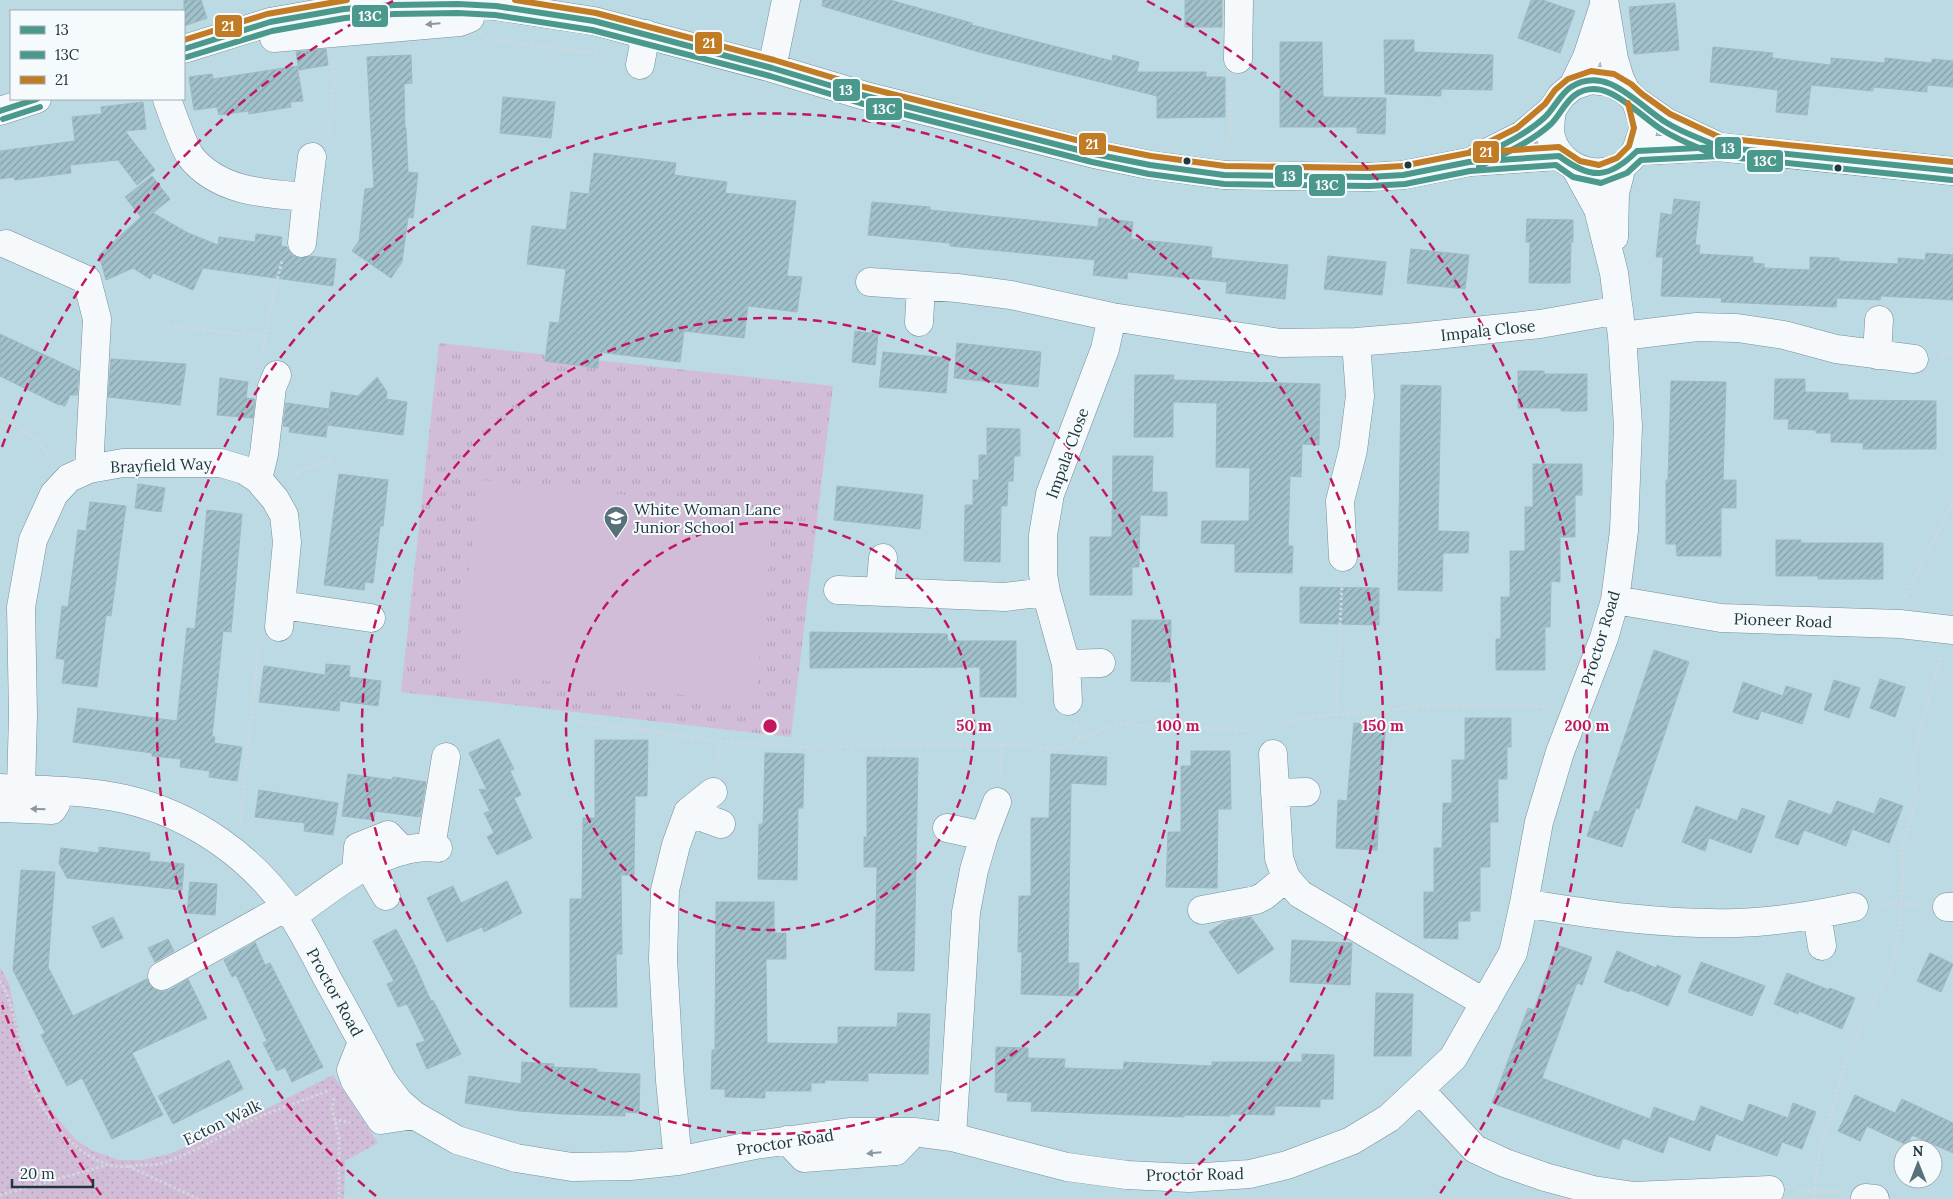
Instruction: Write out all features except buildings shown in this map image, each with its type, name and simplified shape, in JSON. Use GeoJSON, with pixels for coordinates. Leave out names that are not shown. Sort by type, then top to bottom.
{"type":"FeatureCollection","features":[{"type":"Feature","properties":{"kind":"street"},"geometry":{"type":"LineString","coordinates":[[772,68],[786,0]]}},
{"type":"Feature","properties":{"kind":"street"},"geometry":{"type":"LineString","coordinates":[[1235,50],[1239,0]]}},
{"type":"Feature","properties":{"kind":"street"},"geometry":{"type":"LineString","coordinates":[[1573,86],[1587,57],[1604,2]]}},
{"type":"Feature","properties":{"kind":"street"},"geometry":{"type":"LineString","coordinates":[[1604,2],[1614,59],[1620,79],[1631,96],[1643,128],[1629,159]]}},
{"type":"Feature","properties":{"kind":"street"},"geometry":{"type":"LineString","coordinates":[[186,48],[270,22],[344,9],[394,5],[458,4],[496,6],[594,21],[772,68],[862,95],[1046,142],[1150,165],[1224,175],[1369,177],[1403,175],[1469,162],[1567,162],[1600,174],[1629,159],[1719,146],[1953,171]]}},
{"type":"Feature","properties":{"kind":"street"},"geometry":{"type":"LineString","coordinates":[[186,48],[331,32],[460,22],[496,6]]}},
{"type":"Feature","properties":{"kind":"street"},"geometry":{"type":"LineString","coordinates":[[640,65],[646,34]]}},
{"type":"Feature","properties":{"kind":"street"},"geometry":{"type":"LineString","coordinates":[[1469,162],[1522,135],[1552,110],[1561,96],[1573,86],[1591,80],[1610,82],[1666,122],[1719,146]]}},
{"type":"Feature","properties":{"kind":"street"},"geometry":{"type":"LineString","coordinates":[[0,111],[34,100]]}},
{"type":"Feature","properties":{"kind":"street"},"geometry":{"type":"LineString","coordinates":[[167,100],[190,156],[215,179],[259,193],[308,198]]}},
{"type":"Feature","properties":{"kind":"street"},"geometry":{"type":"LineString","coordinates":[[1552,110],[1550,136],[1567,162]]}},
{"type":"Feature","properties":{"kind":"street"},"geometry":{"type":"LineString","coordinates":[[302,243],[312,156]]}},
{"type":"Feature","properties":{"kind":"street","name":"Proctor Road"},"geometry":{"type":"LineString","coordinates":[[1614,273],[1614,193],[1629,159]]}},
{"type":"Feature","properties":{"kind":"street","name":"Proctor Road"},"geometry":{"type":"LineString","coordinates":[[11,789],[65,791],[124,799],[166,812],[200,828],[237,853],[266,882],[290,912],[383,1082],[399,1102],[414,1115],[457,1140],[516,1158],[572,1167],[630,1166],[678,1161],[755,1145],[849,1132],[914,1132],[952,1137],[1067,1167],[1127,1175],[1189,1178],[1250,1174],[1287,1165],[1351,1142],[1389,1118],[1453,1058],[1513,953],[1539,822],[1560,752],[1604,638],[1614,600],[1624,531],[1628,426],[1621,323],[1614,273],[1598,209],[1567,162]]}},
{"type":"Feature","properties":{"kind":"street"},"geometry":{"type":"LineString","coordinates":[[6,244],[87,280],[97,319],[79,474],[54,494],[32,540],[21,606],[23,715],[11,789]]}},
{"type":"Feature","properties":{"kind":"street","name":"Impala Close"},"geometry":{"type":"LineString","coordinates":[[870,282],[1011,295],[1112,318],[1280,343],[1356,342],[1417,338],[1540,324],[1621,323]]}},
{"type":"Feature","properties":{"kind":"street"},"geometry":{"type":"LineString","coordinates":[[919,322],[921,286]]}},
{"type":"Feature","properties":{"kind":"street","name":"Impala Close"},"geometry":{"type":"LineString","coordinates":[[1068,701],[1066,664],[1046,592],[1043,574],[1043,535],[1050,494],[1105,349],[1112,318]]}},
{"type":"Feature","properties":{"kind":"street"},"geometry":{"type":"LineString","coordinates":[[1877,355],[1879,320]]}},
{"type":"Feature","properties":{"kind":"street"},"geometry":{"type":"LineString","coordinates":[[1621,323],[1737,328],[1784,335],[1836,349],[1914,359]]}},
{"type":"Feature","properties":{"kind":"street"},"geometry":{"type":"LineString","coordinates":[[1343,557],[1340,501],[1353,450],[1360,396],[1356,342]]}},
{"type":"Feature","properties":{"kind":"street"},"geometry":{"type":"LineString","coordinates":[[258,479],[264,454],[272,388],[270,364]]}},
{"type":"Feature","properties":{"kind":"street","name":"Brayfield Way"},"geometry":{"type":"LineString","coordinates":[[79,474],[123,463],[221,463],[244,470],[258,479],[275,499],[284,515],[287,542],[281,616]]}},
{"type":"Feature","properties":{"kind":"street"},"geometry":{"type":"LineString","coordinates":[[880,591],[882,558]]}},
{"type":"Feature","properties":{"kind":"street"},"geometry":{"type":"LineString","coordinates":[[838,590],[1005,596],[1046,592]]}},
{"type":"Feature","properties":{"kind":"street","name":"Pioneer Road"},"geometry":{"type":"LineString","coordinates":[[1614,600],[1721,618],[1900,624],[1949,629]]}},
{"type":"Feature","properties":{"kind":"street"},"geometry":{"type":"LineString","coordinates":[[281,616],[316,610],[371,618]]}},
{"type":"Feature","properties":{"kind":"street"},"geometry":{"type":"LineString","coordinates":[[1066,664],[1101,663]]}},
{"type":"Feature","properties":{"kind":"street"},"geometry":{"type":"LineString","coordinates":[[1270,739],[1279,858],[1286,878],[1300,894],[1485,1003]]}},
{"type":"Feature","properties":{"kind":"street"},"geometry":{"type":"LineString","coordinates":[[386,896],[362,868],[358,847],[388,835],[403,851],[434,847],[446,756]]}},
{"type":"Feature","properties":{"kind":"street"},"geometry":{"type":"LineString","coordinates":[[0,808],[52,810],[65,791]]}},
{"type":"Feature","properties":{"kind":"street"},"geometry":{"type":"LineString","coordinates":[[678,1161],[670,1082],[663,959],[665,890],[676,845],[688,812],[713,792]]}},
{"type":"Feature","properties":{"kind":"street"},"geometry":{"type":"LineString","coordinates":[[1275,793],[1306,792]]}},
{"type":"Feature","properties":{"kind":"street"},"geometry":{"type":"LineString","coordinates":[[952,1137],[966,912],[974,870],[997,802]]}},
{"type":"Feature","properties":{"kind":"street"},"geometry":{"type":"LineString","coordinates":[[688,812],[721,824]]}},
{"type":"Feature","properties":{"kind":"street"},"geometry":{"type":"LineString","coordinates":[[947,828],[984,836]]}},
{"type":"Feature","properties":{"kind":"street"},"geometry":{"type":"LineString","coordinates":[[162,976],[290,912],[362,868]]}},
{"type":"Feature","properties":{"kind":"street"},"geometry":{"type":"LineString","coordinates":[[1202,910],[1256,900],[1264,896],[1286,878]]}},
{"type":"Feature","properties":{"kind":"street"},"geometry":{"type":"LineString","coordinates":[[1524,903],[1601,916],[1670,922],[1738,923],[1817,914],[1854,907]]}},
{"type":"Feature","properties":{"kind":"street"},"geometry":{"type":"LineString","coordinates":[[1817,914],[1822,946]]}},
{"type":"Feature","properties":{"kind":"street"},"geometry":{"type":"LineString","coordinates":[[362,1042],[345,1084],[381,1120],[414,1115]]}},
{"type":"Feature","properties":{"kind":"street"},"geometry":{"type":"LineString","coordinates":[[1420,1090],[1475,1149],[1505,1163],[1545,1177],[1593,1190],[1634,1196],[1731,1196],[1770,1190]]}},
{"type":"Feature","properties":{"kind":"path"},"geometry":{"type":"LineString","coordinates":[[312,156],[327,158],[334,82],[331,32]]}},
{"type":"Feature","properties":{"kind":"path"},"geometry":{"type":"LineString","coordinates":[[1224,175],[1224,159],[1231,126],[1235,50]]}},
{"type":"Feature","properties":{"kind":"path"},"geometry":{"type":"LineString","coordinates":[[270,364],[265,336],[287,241],[302,243]]}},
{"type":"Feature","properties":{"kind":"path"},"geometry":{"type":"LineString","coordinates":[[168,326],[265,336]]}},
{"type":"Feature","properties":{"kind":"path"},"geometry":{"type":"LineString","coordinates":[[0,416],[33,438],[79,474]]}},
{"type":"Feature","properties":{"kind":"path"},"geometry":{"type":"LineString","coordinates":[[275,499],[291,478],[305,468],[318,463],[332,461]]}},
{"type":"Feature","properties":{"kind":"path"},"geometry":{"type":"LineString","coordinates":[[1900,624],[1902,604],[1953,502]]}},
{"type":"Feature","properties":{"kind":"path"},"geometry":{"type":"LineString","coordinates":[[1336,715],[1343,557]]}},
{"type":"Feature","properties":{"kind":"path"},"geometry":{"type":"LineString","coordinates":[[237,853],[260,636],[281,616]]}},
{"type":"Feature","properties":{"kind":"path"},"geometry":{"type":"LineString","coordinates":[[1813,1199],[1819,1154],[1845,1065],[1861,1026],[1890,970],[1898,939],[1903,882],[1902,844],[1915,806],[1914,753],[1949,629]]}},
{"type":"Feature","properties":{"kind":"path"},"geometry":{"type":"LineString","coordinates":[[577,721],[720,741],[795,747],[1003,745],[1062,748],[1114,724],[1270,739],[1283,724],[1315,716],[1366,713],[1419,706],[1522,705],[1578,709]]}},
{"type":"Feature","properties":{"kind":"path"},"geometry":{"type":"LineString","coordinates":[[1854,907],[1900,903],[1950,907]]}},
{"type":"Feature","properties":{"kind":"path","name":"Ecton Walk"},"geometry":{"type":"LineString","coordinates":[[0,981],[17,1030],[23,1060],[32,1087],[67,1140],[107,1165],[160,1164],[185,1154],[256,1118],[345,1084]]}},
{"type":"Feature","properties":{"kind":"path"},"geometry":{"type":"LineString","coordinates":[[338,1199],[339,1137],[332,1109],[345,1084]]}},
{"type":"Feature","properties":{"kind":"path"},"geometry":{"type":"LineString","coordinates":[[0,1195],[107,1165]]}},
{"type":"Feature","properties":{"kind":"path"},"geometry":{"type":"LineString","coordinates":[[128,1166],[198,1199]]}},
{"type":"Feature","properties":{"kind":"path"},"geometry":{"type":"LineString","coordinates":[[1770,1190],[1865,1193],[1870,1198]]}},
{"type":"Feature","properties":{"kind":"green space"},"geometry":{"type":"Polygon","coordinates":[[[439,343],[833,386],[791,737],[401,692],[439,343]]]}},
{"type":"Feature","properties":{"kind":"green space"},"geometry":{"type":"Polygon","coordinates":[[[479,480],[774,510],[755,702],[459,672],[479,480]]]}},
{"type":"Feature","properties":{"kind":"green space"},"geometry":{"type":"Polygon","coordinates":[[[0,967],[9,984],[20,1037],[33,1078],[52,1112],[76,1140],[91,1150],[119,1160],[142,1160],[170,1154],[333,1075],[378,1143],[345,1161],[344,1199],[0,1199],[0,967]]]}},
{"type":"Feature","properties":{"kind":"transit line","name":"21"},"geometry":{"type":"LineString","coordinates":[[185,40],[267,14],[347,0]]}},
{"type":"Feature","properties":{"kind":"transit line","name":"21"},"geometry":{"type":"LineString","coordinates":[[515,0],[596,13],[774,60],[864,87],[1096,145],[1151,156],[1225,166],[1369,168],[1402,166],[1468,153],[1559,147],[1580,161],[1599,165],[1617,158],[1629,146],[1634,128],[1628,103]]}},
{"type":"Feature","properties":{"kind":"transit line","name":"13"},"geometry":{"type":"LineString","coordinates":[[185,49],[270,22],[344,9],[394,5],[458,4],[496,6],[594,21],[772,68],[862,95],[1094,154],[1150,165],[1224,175],[1369,177],[1403,175],[1469,162],[1559,156],[1581,169],[1600,173],[1618,167],[1637,151],[1719,147],[1953,171]]}},
{"type":"Feature","properties":{"kind":"transit line","name":"13C"},"geometry":{"type":"LineString","coordinates":[[187,57],[272,31],[345,18],[394,14],[458,13],[495,15],[592,30],[770,76],[860,103],[1092,162],[1149,174],[1224,184],[1369,186],[1405,184],[1470,171],[1556,165],[1573,177],[1601,183],[1627,173],[1641,160],[1719,156],[1952,180]]}},
{"type":"Feature","properties":{"kind":"transit line","name":"21"},"geometry":{"type":"LineString","coordinates":[[1471,151],[1517,128],[1545,104],[1555,90],[1568,79],[1591,71],[1614,74],[1631,84],[1670,114],[1721,138],[1953,162]]}},
{"type":"Feature","properties":{"kind":"transit line","name":"13"},"geometry":{"type":"LineString","coordinates":[[1475,159],[1528,130],[1548,114],[1571,87],[1585,81],[1598,81],[1610,84],[1634,98],[1673,127],[1719,147]]}},
{"type":"Feature","properties":{"kind":"transit line","name":"13C"},"geometry":{"type":"LineString","coordinates":[[1479,167],[1516,148],[1543,131],[1575,95],[1587,90],[1598,89],[1622,100],[1664,131],[1715,155]]}},
{"type":"Feature","properties":{"kind":"transit line","name":"13"},"geometry":{"type":"LineString","coordinates":[[0,111],[34,100]]}},
{"type":"Feature","properties":{"kind":"transit line","name":"13C"},"geometry":{"type":"LineString","coordinates":[[3,119],[40,107]]}},
{"type":"Feature","properties":{"kind":"place","name":"White Woman Lane Junior School"},"geometry":{"type":"Point","coordinates":[616,539]}}]}
